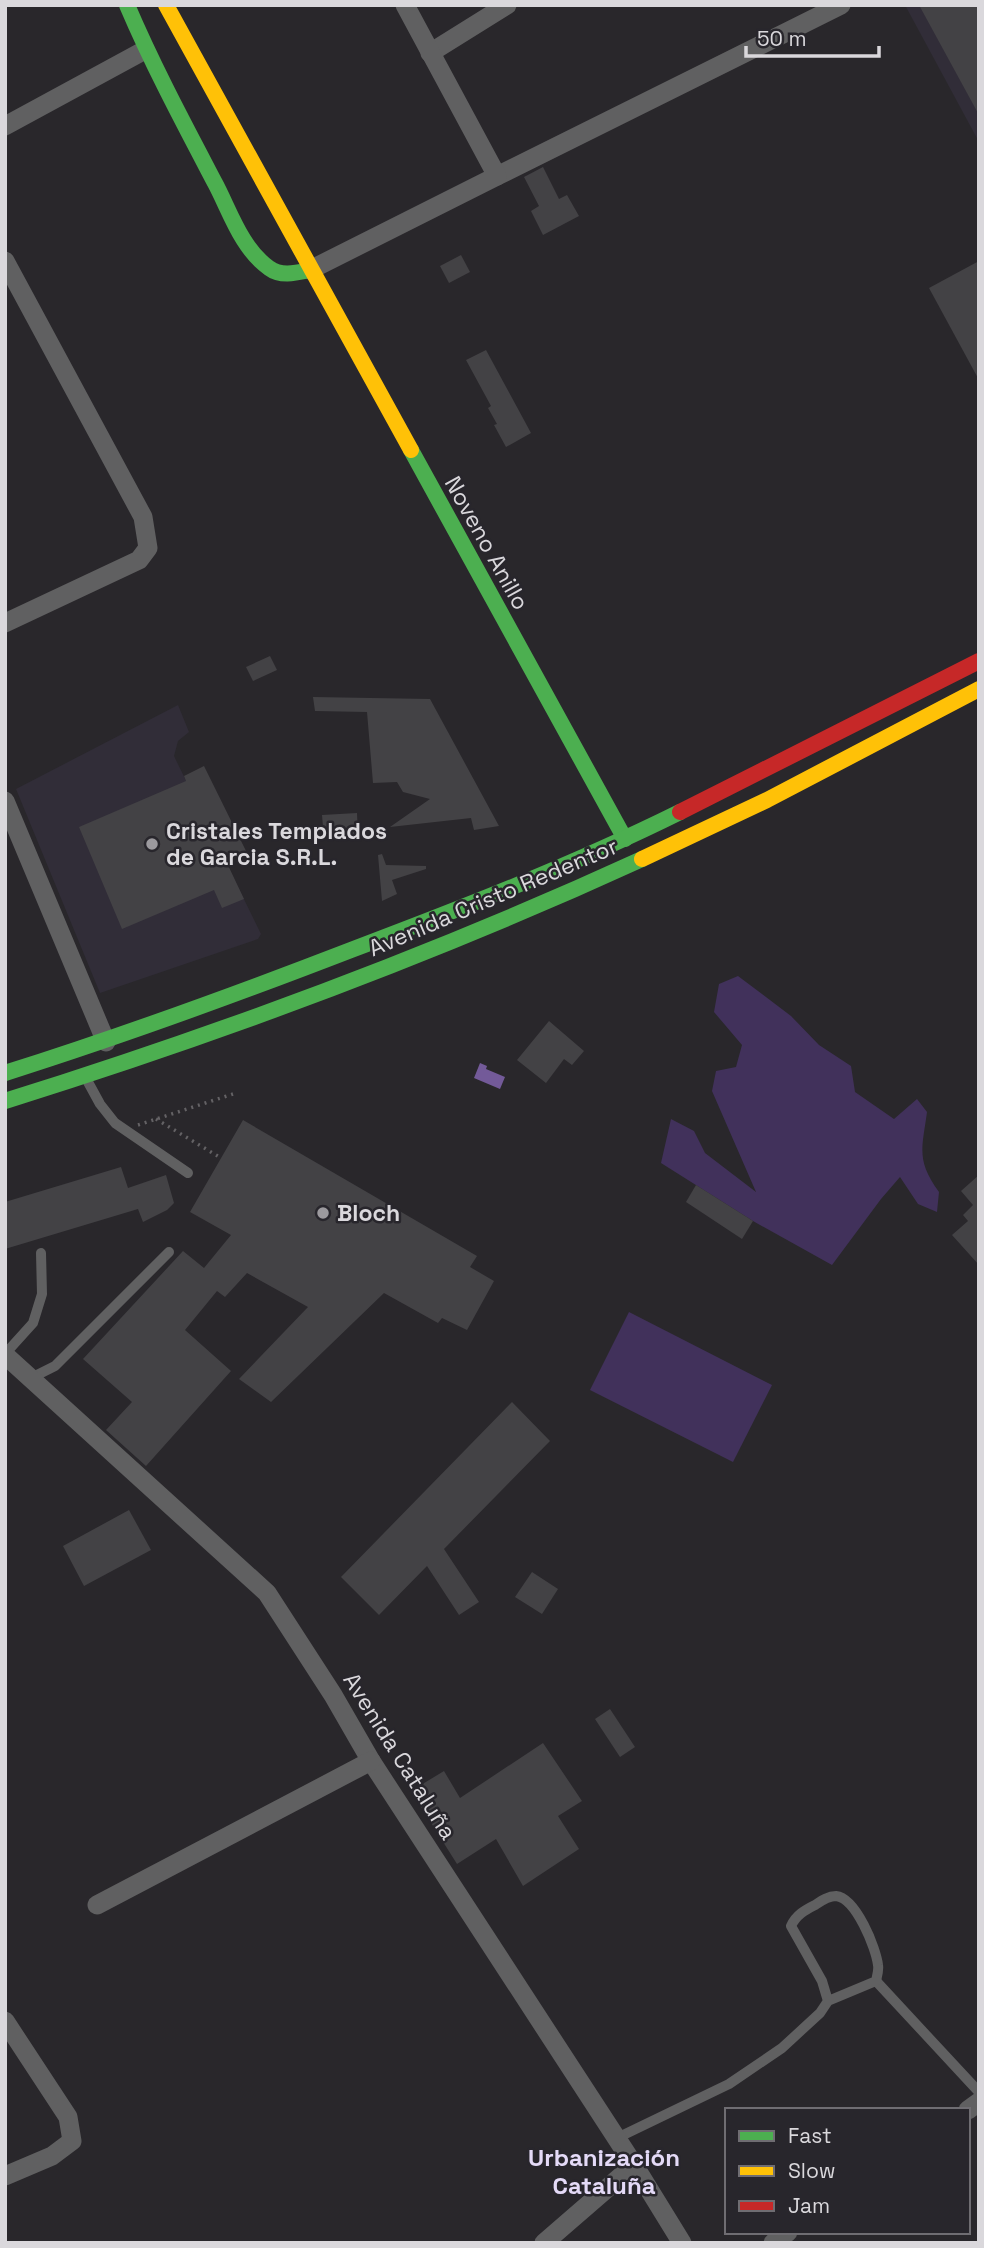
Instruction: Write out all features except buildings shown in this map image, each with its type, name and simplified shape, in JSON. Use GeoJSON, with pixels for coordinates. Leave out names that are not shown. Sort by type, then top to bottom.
{"type":"FeatureCollection","features":[{"type":"Feature","properties":{"kind":"main road"},"geometry":{"type":"LineString","coordinates":[[127,5],[145,50],[246,241],[270,270],[279,274],[310,270]]}},
{"type":"Feature","properties":{"kind":"main road","name":"Noveno Anillo"},"geometry":{"type":"LineString","coordinates":[[166,5],[625,839]]}},
{"type":"Feature","properties":{"kind":"main road","name":"Avenida Cristo Redentor"},"geometry":{"type":"LineString","coordinates":[[5,1073],[106,1042],[470,905],[625,839],[979,662]]}},
{"type":"Feature","properties":{"kind":"main road","name":"Avenida Cristo Redentor"},"geometry":{"type":"LineString","coordinates":[[5,1101],[206,1034],[399,962],[591,882],[697,834],[979,689]]}},
{"type":"Feature","properties":{"kind":"street"},"geometry":{"type":"LineString","coordinates":[[405,5],[497,176]]}},
{"type":"Feature","properties":{"kind":"street"},"geometry":{"type":"LineString","coordinates":[[430,53],[507,5]]}},
{"type":"Feature","properties":{"kind":"street"},"geometry":{"type":"LineString","coordinates":[[310,270],[841,5]]}},
{"type":"Feature","properties":{"kind":"street"},"geometry":{"type":"LineString","coordinates":[[5,126],[145,50]]}},
{"type":"Feature","properties":{"kind":"street"},"geometry":{"type":"LineString","coordinates":[[5,261],[143,517],[148,548],[139,560],[5,623]]}},
{"type":"Feature","properties":{"kind":"street"},"geometry":{"type":"LineString","coordinates":[[5,801],[106,1042]]}},
{"type":"Feature","properties":{"kind":"street","name":"Avenida Cataluña"},"geometry":{"type":"LineString","coordinates":[[5,1355],[267,1593],[333,1695],[371,1761],[617,2138],[682,2243]]}},
{"type":"Feature","properties":{"kind":"street"},"geometry":{"type":"LineString","coordinates":[[97,1905],[371,1761]]}},
{"type":"Feature","properties":{"kind":"street"},"geometry":{"type":"LineString","coordinates":[[5,2021],[68,2117],[72,2141],[51,2156],[5,2176]]}},
{"type":"Feature","properties":{"kind":"street"},"geometry":{"type":"LineString","coordinates":[[544,2243],[634,2165]]}},
{"type":"Feature","properties":{"kind":"lane"},"geometry":{"type":"LineString","coordinates":[[84,1076],[115,1124],[188,1173]]}},
{"type":"Feature","properties":{"kind":"lane"},"geometry":{"type":"LineString","coordinates":[[30,1378],[55,1366],[169,1252]]}},
{"type":"Feature","properties":{"kind":"lane"},"geometry":{"type":"LineString","coordinates":[[5,1355],[33,1323],[42,1294],[41,1253]]}},
{"type":"Feature","properties":{"kind":"lane"},"geometry":{"type":"LineString","coordinates":[[828,2001],[822,1980],[791,1926],[794,1918],[828,1897],[844,1899],[859,1916],[873,1944],[878,1968],[876,1981]]}},
{"type":"Feature","properties":{"kind":"lane"},"geometry":{"type":"LineString","coordinates":[[617,2138],[729,2084],[782,2048],[820,2013],[828,2001],[876,1981]]}},
{"type":"Feature","properties":{"kind":"lane"},"geometry":{"type":"LineString","coordinates":[[876,1981],[979,2092]]}},
{"type":"Feature","properties":{"kind":"path"},"geometry":{"type":"LineString","coordinates":[[124,1130],[233,1094]]}},
{"type":"Feature","properties":{"kind":"path"},"geometry":{"type":"LineString","coordinates":[[156,1119],[221,1158]]}},
{"type":"Feature","properties":{"kind":"shaded area"},"geometry":{"type":"Polygon","coordinates":[[[905,5],[979,5],[979,142],[905,5]]]}},
{"type":"Feature","properties":{"kind":"shaded area"},"geometry":{"type":"Polygon","coordinates":[[[178,705],[189,732],[178,741],[174,756],[261,934],[258,939],[100,993],[16,789],[178,705]]]}},
{"type":"Feature","properties":{"kind":"shaded area"},"geometry":{"type":"Polygon","coordinates":[[[738,976],[791,1016],[819,1045],[851,1066],[855,1092],[894,1119],[917,1099],[927,1112],[922,1154],[927,1171],[939,1192],[937,1212],[918,1204],[900,1177],[832,1265],[753,1221],[661,1163],[671,1119],[694,1131],[705,1153],[756,1192],[712,1091],[716,1071],[736,1067],[742,1045],[714,1012],[719,984],[738,976]]]}},
{"type":"Feature","properties":{"kind":"shaded area"},"geometry":{"type":"Polygon","coordinates":[[[480,1063],[487,1066],[486,1069],[505,1077],[500,1089],[474,1078],[480,1063]]]}},
{"type":"Feature","properties":{"kind":"shaded area"},"geometry":{"type":"Polygon","coordinates":[[[629,1312],[772,1385],[733,1462],[590,1390],[629,1312]]]}},
{"type":"Feature","properties":{"kind":"traffic: fast"},"geometry":{"type":"LineString","coordinates":[[127,5],[158,73],[244,240],[259,260],[278,273],[310,270]]}},
{"type":"Feature","properties":{"kind":"traffic: fast"},"geometry":{"type":"LineString","coordinates":[[411,450],[625,839]]}},
{"type":"Feature","properties":{"kind":"traffic: fast"},"geometry":{"type":"LineString","coordinates":[[5,1073],[265,983],[434,918],[558,868],[680,812]]}},
{"type":"Feature","properties":{"kind":"traffic: fast"},"geometry":{"type":"LineString","coordinates":[[5,1101],[167,1048],[327,990],[486,927],[642,859]]}},
{"type":"Feature","properties":{"kind":"traffic: slow"},"geometry":{"type":"LineString","coordinates":[[166,5],[411,450]]}},
{"type":"Feature","properties":{"kind":"traffic: slow"},"geometry":{"type":"LineString","coordinates":[[642,859],[767,800],[979,689]]}},
{"type":"Feature","properties":{"kind":"traffic: jam"},"geometry":{"type":"LineString","coordinates":[[680,812],[979,661]]}},
{"type":"Feature","properties":{"kind":"place","name":"Cristales Templados de Garcia S.R.L."},"geometry":{"type":"Point","coordinates":[152,844]}},
{"type":"Feature","properties":{"kind":"place","name":"Bloch"},"geometry":{"type":"Point","coordinates":[323,1213]}},
{"type":"Feature","properties":{"kind":"district","name":"Urbanización Cataluña"},"geometry":{"type":"Point","coordinates":[604,2172]}}]}
